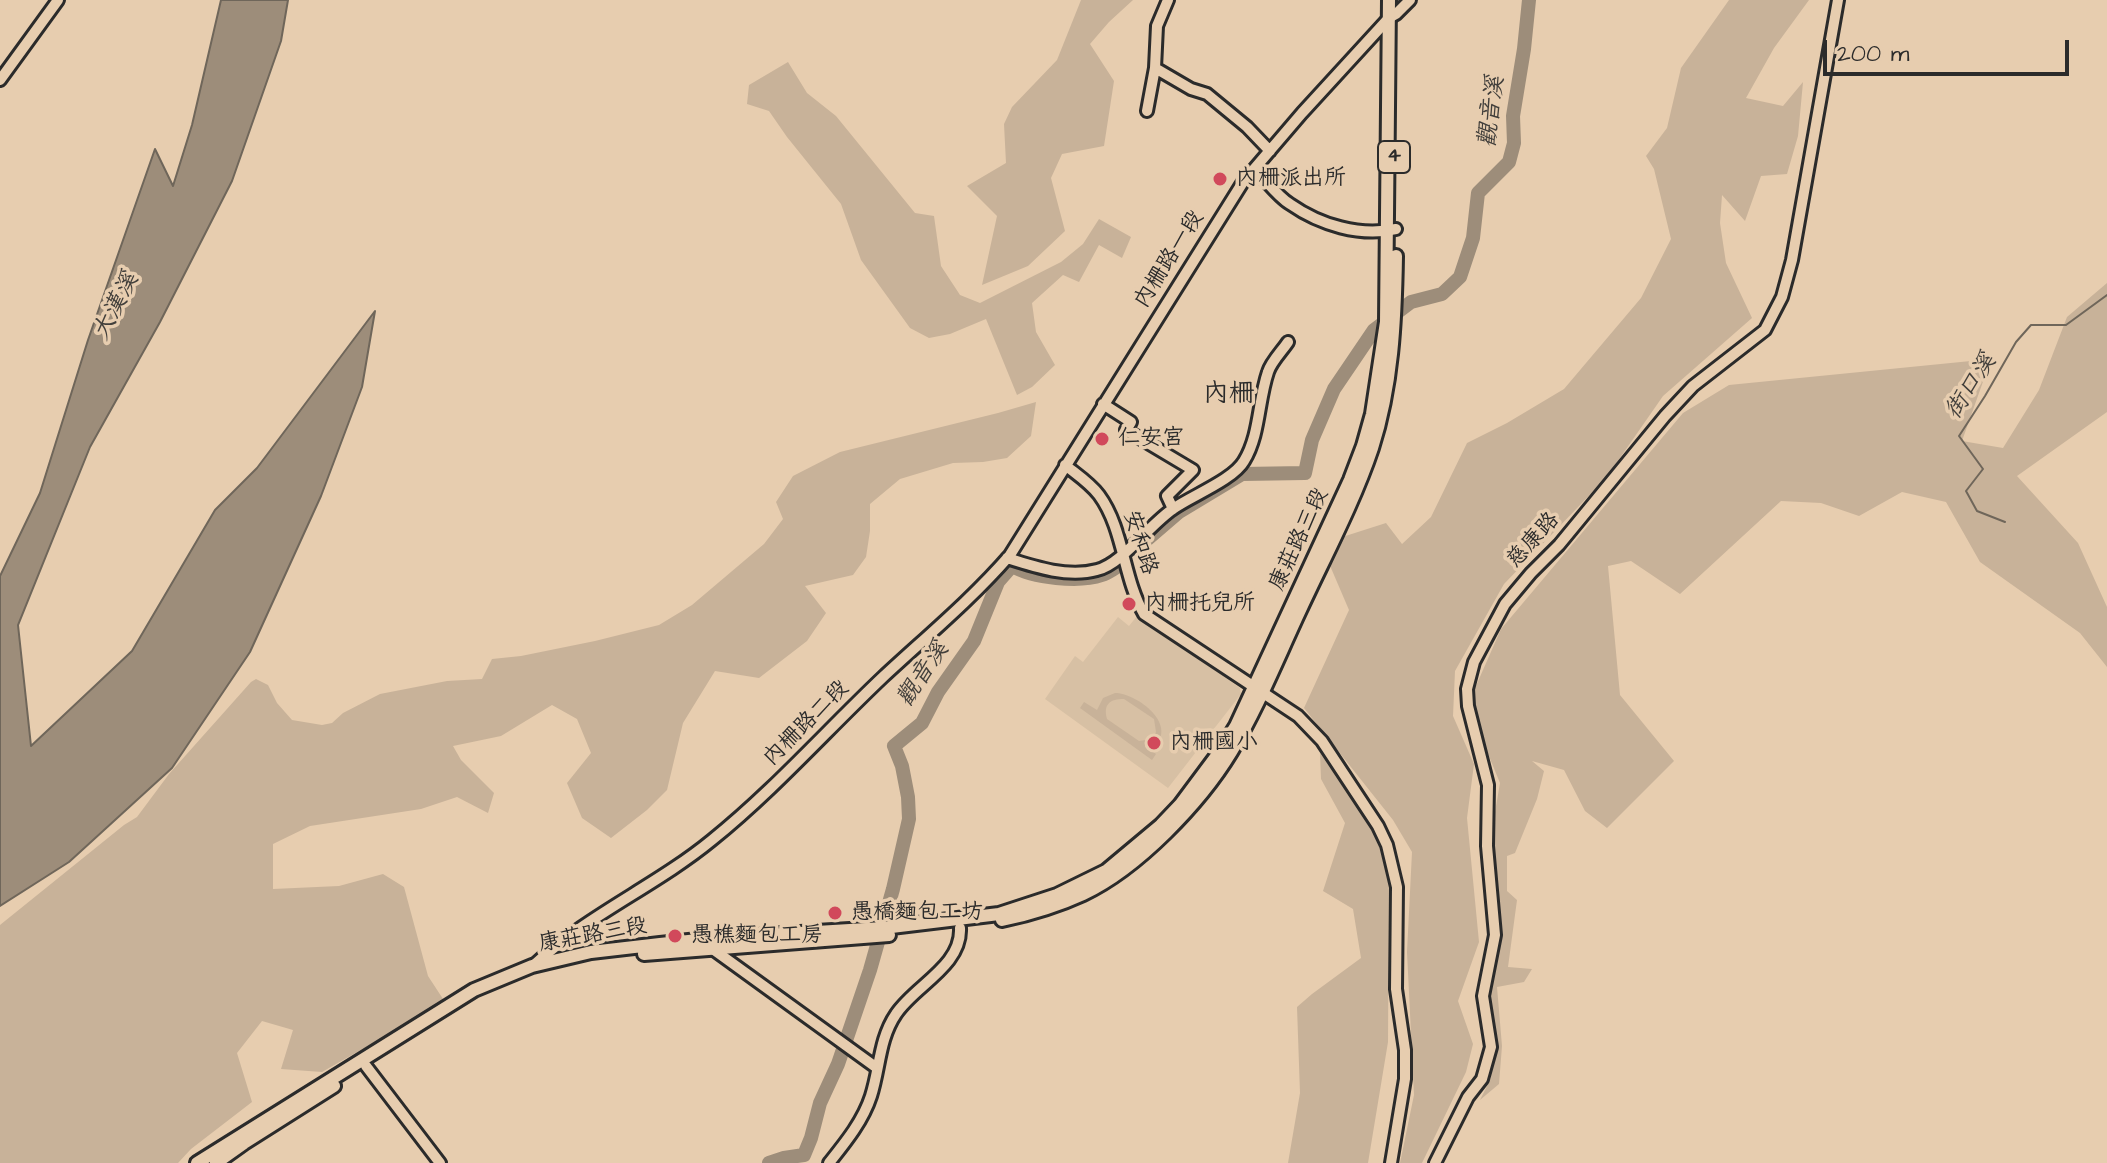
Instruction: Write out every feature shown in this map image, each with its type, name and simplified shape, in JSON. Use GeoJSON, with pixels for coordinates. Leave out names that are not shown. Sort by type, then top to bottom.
{"type":"FeatureCollection","features":[{"type":"Feature","properties":{"kind":"main road","name":"4"},"geometry":{"type":"LineString","coordinates":[[1389,0],[1393,16]]}},
{"type":"Feature","properties":{"kind":"main road","name":"4"},"geometry":{"type":"LineString","coordinates":[[1393,16],[1397,0]]}},
{"type":"Feature","properties":{"kind":"main road","name":"康莊路三段"},"geometry":{"type":"LineString","coordinates":[[216,1163],[462,1006],[521,979],[590,961],[960,928],[1029,914],[1086,893],[1136,859],[1184,813],[1213,778],[1236,742],[1350,480],[1372,414],[1389,332],[1391,302],[1393,16]]}},
{"type":"Feature","properties":{"kind":"main road","name":"康莊路三段"},"geometry":{"type":"LineString","coordinates":[[197,1163],[474,990],[532,966],[591,952],[674,943],[961,920],[999,914],[1057,895],[1106,871],[1180,805],[1221,750],[1258,690]]}},
{"type":"Feature","properties":{"kind":"street"},"geometry":{"type":"LineString","coordinates":[[0,80],[58,0]]}},
{"type":"Feature","properties":{"kind":"street"},"geometry":{"type":"LineString","coordinates":[[1147,111],[1155,68],[1157,26],[1168,0]]}},
{"type":"Feature","properties":{"kind":"street"},"geometry":{"type":"LineString","coordinates":[[1393,16],[1410,0]]}},
{"type":"Feature","properties":{"kind":"street","name":"慈康路"},"geometry":{"type":"LineString","coordinates":[[1435,1163],[1463,1106],[1482,1079],[1491,1047],[1483,996],[1495,935],[1487,846],[1488,785],[1468,706],[1467,689],[1474,662],[1505,604],[1559,545],[1665,416],[1693,386],[1765,330],[1776,312],[1792,260],[1838,0]]}},
{"type":"Feature","properties":{"kind":"street","name":"內柵路一段"},"geometry":{"type":"LineString","coordinates":[[1065,465],[1243,182],[1393,16]]}},
{"type":"Feature","properties":{"kind":"street"},"geometry":{"type":"LineString","coordinates":[[1155,68],[1191,89],[1207,94],[1270,151]]}},
{"type":"Feature","properties":{"kind":"street"},"geometry":{"type":"LineString","coordinates":[[1255,169],[1288,203],[1323,222],[1360,232],[1392,230]]}},
{"type":"Feature","properties":{"kind":"street"},"geometry":{"type":"LineString","coordinates":[[1007,558],[1040,568],[1070,572],[1097,570],[1113,563],[1173,509],[1224,478],[1243,463],[1254,436],[1268,370],[1288,342]]}},
{"type":"Feature","properties":{"kind":"street"},"geometry":{"type":"LineString","coordinates":[[1103,404],[1131,422],[1126,430],[1193,470],[1167,496],[1173,509]]}},
{"type":"Feature","properties":{"kind":"street","name":"安和路"},"geometry":{"type":"LineString","coordinates":[[1065,465],[1098,493],[1107,508],[1137,602],[1144,614],[1298,716],[1322,741],[1378,826],[1387,845],[1397,887],[1396,989],[1404,1038],[1405,1079],[1391,1163]]}},
{"type":"Feature","properties":{"kind":"street","name":"內柵路二段"},"geometry":{"type":"LineString","coordinates":[[532,966],[555,945],[711,842],[758,801],[882,678],[993,575],[1007,558],[1065,465]]}},
{"type":"Feature","properties":{"kind":"street"},"geometry":{"type":"LineString","coordinates":[[829,1163],[852,1133],[871,1098],[884,1038],[897,1012],[956,950],[960,928]]}},
{"type":"Feature","properties":{"kind":"street"},"geometry":{"type":"LineString","coordinates":[[714,950],[877,1068]]}},
{"type":"Feature","properties":{"kind":"street"},"geometry":{"type":"LineString","coordinates":[[366,1066],[440,1163]]}},
{"type":"Feature","properties":{"kind":"shaded area"},"geometry":{"type":"Polygon","coordinates":[[[1081,0],[1133,0],[1090,44],[1114,81],[1104,146],[1062,154],[1051,178],[1065,231],[1028,266],[982,285],[997,216],[967,186],[1006,163],[1004,124],[1012,107],[1057,60],[1081,0]]]}},
{"type":"Feature","properties":{"kind":"shaded area"},"geometry":{"type":"Polygon","coordinates":[[[1729,0],[1809,0],[1774,48],[1746,98],[1783,106],[1803,82],[1798,136],[1787,174],[1761,176],[1745,221],[1722,195],[1720,223],[1726,263],[1752,318],[1663,396],[1606,478],[1504,584],[1455,671],[1453,716],[1474,764],[1467,818],[1479,942],[1458,1001],[1473,1044],[1466,1072],[1422,1163],[1400,1163],[1414,1095],[1407,952],[1412,852],[1393,820],[1304,708],[1349,610],[1328,561],[1336,539],[1386,523],[1402,544],[1431,517],[1467,443],[1564,389],[1641,298],[1671,239],[1654,169],[1646,156],[1667,128],[1681,68],[1729,0]]]}},
{"type":"Feature","properties":{"kind":"shaded area"},"geometry":{"type":"Polygon","coordinates":[[[788,62],[807,93],[836,116],[915,213],[934,216],[941,266],[960,295],[980,303],[1061,262],[1083,244],[1099,219],[1131,237],[1122,258],[1099,245],[1079,282],[1063,275],[1032,303],[1036,332],[1055,365],[1032,387],[1017,395],[986,319],[950,334],[929,338],[910,328],[861,260],[841,204],[769,111],[747,104],[749,85],[788,62]]]}},
{"type":"Feature","properties":{"kind":"shaded area"},"geometry":{"type":"Polygon","coordinates":[[[2107,283],[2107,412],[2017,476],[2078,543],[2107,607],[2107,667],[2080,633],[1980,562],[1946,502],[1902,492],[1859,516],[1821,503],[1781,501],[1680,594],[1631,561],[1608,566],[1620,695],[1674,761],[1607,828],[1585,811],[1564,770],[1532,761],[1544,771],[1537,799],[1515,853],[1507,856],[1507,891],[1517,900],[1508,967],[1532,969],[1524,982],[1497,987],[1502,1046],[1499,1084],[1480,1100],[1491,1078],[1493,1026],[1485,998],[1498,955],[1490,841],[1500,783],[1477,727],[1472,695],[1501,629],[1683,413],[1729,385],[1991,359],[1962,441],[2003,448],[2039,390],[2067,317],[2107,283]]]}},
{"type":"Feature","properties":{"kind":"shaded area"},"geometry":{"type":"Polygon","coordinates":[[[1036,402],[1031,436],[1007,458],[953,463],[900,479],[870,504],[866,557],[853,575],[805,586],[826,613],[807,641],[759,678],[715,671],[683,723],[667,790],[611,838],[582,818],[567,783],[591,753],[577,719],[552,705],[501,736],[453,746],[461,760],[494,793],[488,813],[457,797],[421,809],[310,826],[273,844],[273,889],[339,886],[383,874],[404,887],[428,976],[445,1002],[322,1072],[281,1069],[293,1030],[262,1021],[237,1053],[252,1102],[191,1149],[178,1163],[0,1163],[0,925],[137,817],[169,774],[251,682],[256,679],[268,685],[277,703],[292,720],[322,725],[332,723],[343,713],[380,694],[447,681],[482,679],[492,659],[595,641],[659,625],[692,605],[764,544],[783,519],[776,502],[793,476],[840,452],[1036,402]]]}},
{"type":"Feature","properties":{"kind":"shaded area","name":"內柵國小"},"geometry":{"type":"Polygon","coordinates":[[[1137,616],[1240,688],[1241,694],[1168,788],[1045,699],[1075,656],[1083,662],[1118,617],[1129,626],[1137,616]]]}},
{"type":"Feature","properties":{"kind":"shaded area"},"geometry":{"type":"Polygon","coordinates":[[[1115,693],[1123,694],[1142,703],[1157,718],[1161,735],[1157,744],[1145,746],[1156,754],[1152,760],[1080,708],[1084,702],[1097,710],[1103,698],[1115,693]],[[1124,699],[1111,701],[1106,710],[1107,719],[1139,741],[1153,739],[1156,732],[1154,719],[1124,699]]]}},
{"type":"Feature","properties":{"kind":"shaded area"},"geometry":{"type":"Polygon","coordinates":[[[1320,753],[1378,834],[1389,867],[1388,1042],[1368,1163],[1288,1163],[1300,1093],[1297,1007],[1361,958],[1353,909],[1323,891],[1345,823],[1321,779],[1320,753]]]}},
{"type":"Feature","properties":{"kind":"water","name":"大漢溪"},"geometry":{"type":"Polygon","coordinates":[[[221,0],[288,0],[281,41],[232,181],[160,322],[90,447],[18,625],[31,746],[132,651],[215,510],[257,468],[375,311],[362,387],[321,496],[250,652],[172,768],[69,862],[0,906],[0,576],[40,493],[88,340],[155,149],[173,186],[192,125],[221,0]]]}},
{"type":"Feature","properties":{"kind":"waterway","name":"觀音溪"},"geometry":{"type":"LineString","coordinates":[[1136,549],[1179,512],[1242,474],[1305,473],[1312,440],[1334,389],[1374,330],[1411,302],[1442,294],[1460,277],[1473,238],[1478,193],[1509,162],[1514,143],[1513,116],[1529,0]]}},
{"type":"Feature","properties":{"kind":"waterway","name":"街口溪"},"geometry":{"type":"LineString","coordinates":[[2005,522],[1977,511],[1966,491],[1983,469],[1959,436],[2016,342],[2031,325],[2066,325],[2107,295]]}},
{"type":"Feature","properties":{"kind":"waterway","name":"觀音溪"},"geometry":{"type":"LineString","coordinates":[[769,1163],[804,1155],[820,1103],[838,1064],[870,970],[909,819],[902,766],[894,746],[922,723],[938,692],[974,641],[998,582],[1012,566],[1032,574],[1069,579],[1102,575],[1119,566]]}},
{"type":"Feature","properties":{"kind":"place","name":"內柵派出所"},"geometry":{"type":"Point","coordinates":[1220,179]}},
{"type":"Feature","properties":{"kind":"place","name":"仁安宮"},"geometry":{"type":"Point","coordinates":[1102,439]}},
{"type":"Feature","properties":{"kind":"place","name":"內柵托兒所"},"geometry":{"type":"Point","coordinates":[1129,604]}},
{"type":"Feature","properties":{"kind":"place","name":"內柵國小"},"geometry":{"type":"Point","coordinates":[1154,743]}},
{"type":"Feature","properties":{"kind":"place","name":"愚橋麵包工坊"},"geometry":{"type":"Point","coordinates":[835,913]}},
{"type":"Feature","properties":{"kind":"place","name":"愚樵麵包工房"},"geometry":{"type":"Point","coordinates":[675,936]}},
{"type":"Feature","properties":{"kind":"district","name":"內柵"},"geometry":{"type":"Point","coordinates":[1229,396]}}]}
